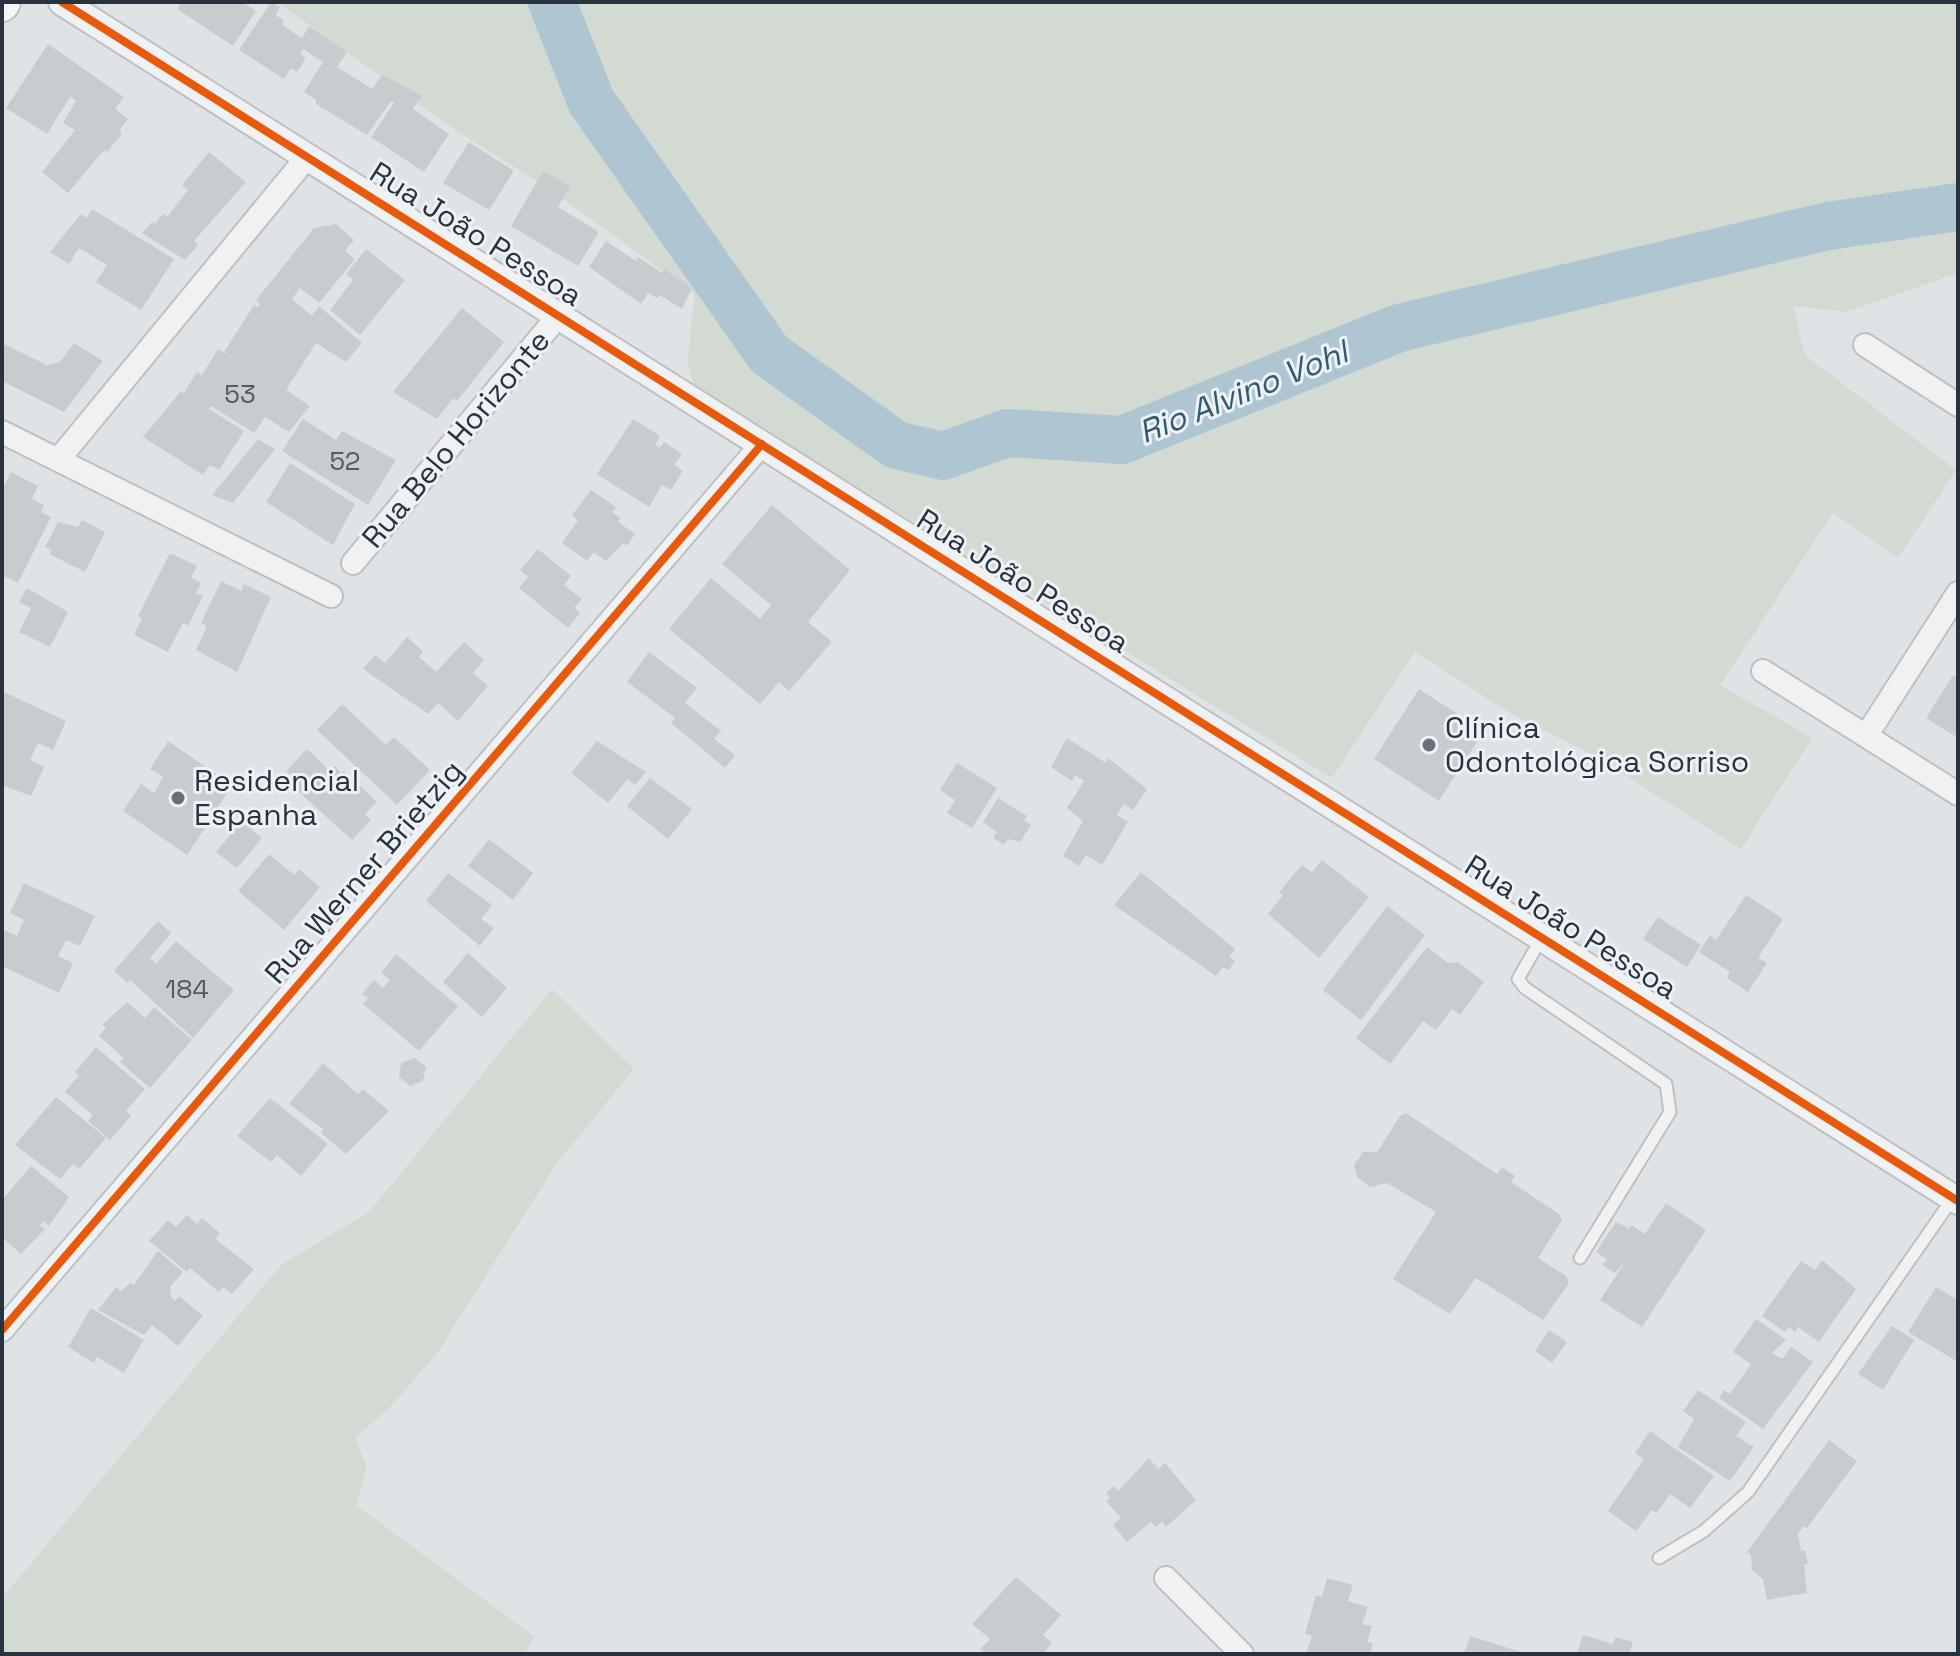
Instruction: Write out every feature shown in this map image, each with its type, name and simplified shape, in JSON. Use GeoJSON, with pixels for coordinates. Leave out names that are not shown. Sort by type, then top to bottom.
{"type":"FeatureCollection","features":[{"type":"Feature","properties":{"kind":"street","name":"Rua João Pessoa"},"geometry":{"type":"LineString","coordinates":[[62,2],[1956,1200]]}},
{"type":"Feature","properties":{"kind":"street"},"geometry":{"type":"LineString","coordinates":[[58,460],[308,156]]}},
{"type":"Feature","properties":{"kind":"street","name":"Rua Belo Horizonte"},"geometry":{"type":"LineString","coordinates":[[353,563],[559,315]]}},
{"type":"Feature","properties":{"kind":"street"},"geometry":{"type":"LineString","coordinates":[[1865,345],[1958,405]]}},
{"type":"Feature","properties":{"kind":"street"},"geometry":{"type":"LineString","coordinates":[[2,432],[331,596]]}},
{"type":"Feature","properties":{"kind":"street","name":"Rua Werner Brietzig"},"geometry":{"type":"LineString","coordinates":[[2,1330],[762,444]]}},
{"type":"Feature","properties":{"kind":"street"},"geometry":{"type":"LineString","coordinates":[[1866,736],[1958,593]]}},
{"type":"Feature","properties":{"kind":"street"},"geometry":{"type":"LineString","coordinates":[[1763,671],[1958,794]]}},
{"type":"Feature","properties":{"kind":"street"},"geometry":{"type":"LineString","coordinates":[[1166,1578],[1238,1651]]}},
{"type":"Feature","properties":{"kind":"lane"},"geometry":{"type":"LineString","coordinates":[[1542,938],[1518,979],[1525,988],[1666,1084],[1670,1112],[1580,1258]]}},
{"type":"Feature","properties":{"kind":"lane"},"geometry":{"type":"LineString","coordinates":[[1659,1558],[1704,1531],[1748,1492],[1956,1200]]}},
{"type":"Feature","properties":{"kind":"shaded area"},"geometry":{"type":"Polygon","coordinates":[[[277,2],[1958,2],[1958,273],[1846,312],[1793,306],[1805,355],[1956,470],[1898,558],[1833,513],[1720,685],[1812,738],[1741,849],[1595,756],[1515,716],[1415,652],[1332,778],[695,388],[687,362],[695,294],[548,188],[455,130],[277,2]]]}},
{"type":"Feature","properties":{"kind":"shaded area"},"geometry":{"type":"Polygon","coordinates":[[[552,989],[634,1069],[557,1163],[438,1352],[392,1405],[355,1438],[367,1467],[356,1505],[535,1637],[524,1654],[2,1654],[2,1598],[281,1265],[370,1211],[552,989]]]}},
{"type":"Feature","properties":{"kind":"building"},"geometry":{"type":"Polygon","coordinates":[[[182,2],[242,2],[256,11],[233,46],[177,9],[182,2]]]}},
{"type":"Feature","properties":{"kind":"building"},"geometry":{"type":"Polygon","coordinates":[[[271,2],[280,7],[276,15],[284,21],[282,25],[302,38],[309,26],[347,52],[337,67],[372,89],[382,75],[422,96],[413,109],[449,134],[424,172],[371,137],[394,103],[391,101],[367,135],[316,104],[316,100],[304,92],[323,62],[303,49],[300,54],[306,58],[297,72],[291,68],[284,79],[239,50],[271,2]]]}},
{"type":"Feature","properties":{"kind":"building"},"geometry":{"type":"Polygon","coordinates":[[[48,44],[124,97],[115,109],[128,119],[119,131],[122,134],[107,152],[104,150],[68,193],[42,172],[75,130],[63,123],[76,101],[70,97],[47,134],[6,108],[48,44]]]}},
{"type":"Feature","properties":{"kind":"building"},"geometry":{"type":"Polygon","coordinates":[[[469,142],[514,171],[489,210],[443,183],[469,142]]]}},
{"type":"Feature","properties":{"kind":"building"},"geometry":{"type":"Polygon","coordinates":[[[209,152],[246,182],[194,241],[198,245],[185,260],[142,233],[163,214],[167,217],[188,190],[182,185],[209,152]]]}},
{"type":"Feature","properties":{"kind":"building"},"geometry":{"type":"Polygon","coordinates":[[[543,171],[570,187],[558,207],[599,232],[578,266],[511,226],[543,171]]]}},
{"type":"Feature","properties":{"kind":"building"},"geometry":{"type":"Polygon","coordinates":[[[92,209],[174,259],[141,310],[96,282],[107,265],[79,248],[69,264],[50,252],[81,214],[87,218],[92,209]]]}},
{"type":"Feature","properties":{"kind":"building"},"geometry":{"type":"Polygon","coordinates":[[[336,224],[354,240],[345,251],[355,259],[319,303],[300,288],[292,299],[312,316],[319,306],[362,343],[346,362],[316,343],[286,390],[310,406],[289,432],[265,417],[254,433],[211,406],[209,409],[244,431],[219,470],[210,465],[203,475],[143,437],[181,391],[184,393],[197,372],[202,375],[218,349],[254,372],[224,352],[254,305],[258,308],[260,304],[256,300],[314,228],[336,224]]]}},
{"type":"Feature","properties":{"kind":"building"},"geometry":{"type":"Polygon","coordinates":[[[606,241],[636,261],[638,257],[662,273],[664,269],[692,288],[682,309],[660,295],[657,298],[648,293],[641,304],[589,267],[606,241]]]}},
{"type":"Feature","properties":{"kind":"building"},"geometry":{"type":"Polygon","coordinates":[[[366,249],[405,280],[360,335],[330,310],[353,280],[346,274],[366,249]]]}},
{"type":"Feature","properties":{"kind":"building"},"geometry":{"type":"Polygon","coordinates":[[[462,308],[504,342],[457,401],[453,398],[437,419],[393,392],[462,308]]]}},
{"type":"Feature","properties":{"kind":"building"},"geometry":{"type":"Polygon","coordinates":[[[2,343],[47,365],[60,362],[74,343],[103,361],[64,412],[2,381],[2,343]]]}},
{"type":"Feature","properties":{"kind":"building"},"geometry":{"type":"Polygon","coordinates":[[[303,419],[336,440],[342,431],[396,460],[368,505],[282,451],[303,419]]]}},
{"type":"Feature","properties":{"kind":"building"},"geometry":{"type":"Polygon","coordinates":[[[633,419],[660,436],[655,445],[660,448],[664,442],[682,454],[674,465],[683,471],[671,490],[662,485],[649,507],[597,474],[633,419]]]}},
{"type":"Feature","properties":{"kind":"building"},"geometry":{"type":"Polygon","coordinates":[[[258,439],[275,449],[233,503],[212,495],[258,439]]]}},
{"type":"Feature","properties":{"kind":"building"},"geometry":{"type":"Polygon","coordinates":[[[290,463],[355,504],[333,545],[266,502],[290,463]]]}},
{"type":"Feature","properties":{"kind":"building"},"geometry":{"type":"Polygon","coordinates":[[[11,472],[38,486],[32,499],[44,505],[41,512],[51,517],[18,583],[2,575],[2,490],[11,472]]]}},
{"type":"Feature","properties":{"kind":"building"},"geometry":{"type":"Polygon","coordinates":[[[591,490],[616,507],[612,512],[620,518],[618,522],[635,534],[627,546],[623,543],[606,561],[594,552],[587,561],[562,543],[578,520],[572,515],[591,490]]]}},
{"type":"Feature","properties":{"kind":"building"},"geometry":{"type":"Polygon","coordinates":[[[772,505],[850,570],[808,622],[832,642],[789,691],[779,682],[760,704],[669,629],[711,578],[760,619],[771,605],[722,564],[772,505]]]}},
{"type":"Feature","properties":{"kind":"building"},"geometry":{"type":"Polygon","coordinates":[[[82,520],[105,532],[85,572],[49,554],[52,550],[45,547],[58,522],[78,527],[82,520]]]}},
{"type":"Feature","properties":{"kind":"building"},"geometry":{"type":"Polygon","coordinates":[[[538,549],[571,576],[564,585],[582,599],[574,608],[580,613],[568,628],[519,588],[528,577],[520,570],[538,549]]]}},
{"type":"Feature","properties":{"kind":"building"},"geometry":{"type":"Polygon","coordinates":[[[170,553],[197,566],[191,578],[201,583],[196,593],[203,596],[188,626],[183,623],[168,652],[134,635],[142,618],[138,616],[170,553]]]}},
{"type":"Feature","properties":{"kind":"building"},"geometry":{"type":"Polygon","coordinates":[[[221,581],[241,591],[244,584],[271,597],[237,672],[196,650],[207,626],[201,623],[221,581]]]}},
{"type":"Feature","properties":{"kind":"building"},"geometry":{"type":"Polygon","coordinates":[[[27,588],[68,612],[50,647],[19,632],[31,608],[19,602],[27,588]]]}},
{"type":"Feature","properties":{"kind":"building"},"geometry":{"type":"Polygon","coordinates":[[[407,637],[423,651],[419,657],[436,672],[464,642],[484,660],[473,673],[488,686],[458,721],[438,703],[428,714],[363,669],[375,655],[385,663],[407,637]]]}},
{"type":"Feature","properties":{"kind":"building"},"geometry":{"type":"Polygon","coordinates":[[[649,652],[697,688],[685,703],[721,731],[714,739],[735,755],[725,768],[671,723],[675,718],[627,682],[649,652]]]}},
{"type":"Feature","properties":{"kind":"building"},"geometry":{"type":"Polygon","coordinates":[[[1953,675],[1958,678],[1958,738],[1926,718],[1953,675]]]}},
{"type":"Feature","properties":{"kind":"building","name":"Clínica Odontológica Sorriso"},"geometry":{"type":"Polygon","coordinates":[[[1419,689],[1484,731],[1439,801],[1374,759],[1419,689]]]}},
{"type":"Feature","properties":{"kind":"building"},"geometry":{"type":"Polygon","coordinates":[[[2,691],[66,721],[53,750],[38,743],[30,760],[44,767],[31,796],[2,785],[2,691]]]}},
{"type":"Feature","properties":{"kind":"building"},"geometry":{"type":"Polygon","coordinates":[[[342,704],[386,745],[394,737],[430,770],[397,805],[317,730],[342,704]]]}},
{"type":"Feature","properties":{"kind":"building"},"geometry":{"type":"Polygon","coordinates":[[[1067,738],[1106,763],[1108,758],[1147,789],[1133,810],[1124,804],[1117,815],[1128,822],[1102,865],[1086,855],[1079,866],[1063,856],[1083,821],[1067,808],[1084,781],[1075,775],[1072,781],[1051,767],[1067,738]]]}},
{"type":"Feature","properties":{"kind":"building","name":"Residencial Espanha"},"geometry":{"type":"Polygon","coordinates":[[[168,741],[232,785],[215,812],[202,803],[192,819],[205,828],[187,855],[123,811],[141,784],[154,793],[163,777],[150,769],[168,741]]]}},
{"type":"Feature","properties":{"kind":"building"},"geometry":{"type":"Polygon","coordinates":[[[597,741],[646,772],[635,785],[628,779],[608,803],[571,773],[597,741]]]}},
{"type":"Feature","properties":{"kind":"building"},"geometry":{"type":"Polygon","coordinates":[[[307,749],[330,771],[335,766],[341,773],[344,771],[377,802],[365,814],[371,820],[352,840],[287,781],[292,776],[286,771],[307,749]]]}},
{"type":"Feature","properties":{"kind":"building"},"geometry":{"type":"Polygon","coordinates":[[[957,763],[997,788],[972,828],[947,813],[955,800],[940,790],[957,763]]]}},
{"type":"Feature","properties":{"kind":"building"},"geometry":{"type":"Polygon","coordinates":[[[650,778],[692,809],[668,839],[627,806],[650,778]]]}},
{"type":"Feature","properties":{"kind":"building"},"geometry":{"type":"Polygon","coordinates":[[[998,798],[1027,816],[1024,820],[1031,825],[1020,842],[1008,839],[1004,845],[993,838],[997,832],[983,822],[998,798]]]}},
{"type":"Feature","properties":{"kind":"building"},"geometry":{"type":"Polygon","coordinates":[[[242,821],[262,838],[237,868],[216,852],[242,821]]]}},
{"type":"Feature","properties":{"kind":"building"},"geometry":{"type":"Polygon","coordinates":[[[489,839],[533,873],[513,900],[468,866],[489,839]]]}},
{"type":"Feature","properties":{"kind":"building"},"geometry":{"type":"Polygon","coordinates":[[[269,854],[294,875],[299,869],[320,887],[284,930],[238,891],[269,854]]]}},
{"type":"Feature","properties":{"kind":"building"},"geometry":{"type":"Polygon","coordinates":[[[1322,860],[1369,897],[1319,958],[1268,914],[1283,895],[1279,892],[1302,865],[1312,872],[1322,860]]]}},
{"type":"Feature","properties":{"kind":"building"},"geometry":{"type":"Polygon","coordinates":[[[1141,872],[1235,949],[1229,957],[1235,961],[1229,970],[1223,967],[1216,976],[1114,905],[1141,872]]]}},
{"type":"Feature","properties":{"kind":"building"},"geometry":{"type":"Polygon","coordinates":[[[448,873],[492,905],[481,919],[494,928],[480,946],[426,901],[448,873]]]}},
{"type":"Feature","properties":{"kind":"building"},"geometry":{"type":"Polygon","coordinates":[[[24,883],[95,916],[80,946],[66,940],[58,956],[73,963],[59,993],[2,966],[2,929],[17,936],[24,920],[10,913],[24,883]]]}},
{"type":"Feature","properties":{"kind":"building"},"geometry":{"type":"Polygon","coordinates":[[[1746,895],[1783,919],[1758,958],[1767,963],[1748,992],[1727,978],[1730,972],[1699,952],[1710,935],[1716,940],[1746,895]]]}},
{"type":"Feature","properties":{"kind":"building"},"geometry":{"type":"Polygon","coordinates":[[[1387,906],[1425,935],[1361,1020],[1323,990],[1387,906]]]}},
{"type":"Feature","properties":{"kind":"building"},"geometry":{"type":"Polygon","coordinates":[[[1658,917],[1701,945],[1687,967],[1643,939],[1658,917]]]}},
{"type":"Feature","properties":{"kind":"building"},"geometry":{"type":"Polygon","coordinates":[[[158,921],[171,933],[150,958],[156,964],[176,941],[234,990],[193,1038],[130,980],[128,983],[114,971],[158,921]]]}},
{"type":"Feature","properties":{"kind":"building"},"geometry":{"type":"Polygon","coordinates":[[[1427,947],[1448,963],[1458,962],[1484,982],[1460,1015],[1452,1009],[1436,1030],[1423,1021],[1390,1064],[1356,1038],[1427,947]]]}},
{"type":"Feature","properties":{"kind":"building"},"geometry":{"type":"Polygon","coordinates":[[[468,953],[507,988],[482,1017],[443,982],[468,953]]]}},
{"type":"Feature","properties":{"kind":"building"},"geometry":{"type":"Polygon","coordinates":[[[396,954],[458,1006],[419,1051],[363,1004],[368,998],[362,994],[374,980],[383,988],[390,980],[381,973],[396,954]]]}},
{"type":"Feature","properties":{"kind":"building"},"geometry":{"type":"Polygon","coordinates":[[[127,1002],[145,1018],[154,1007],[192,1040],[150,1088],[120,1062],[124,1058],[99,1036],[106,1027],[102,1025],[127,1002]]]}},
{"type":"Feature","properties":{"kind":"building"},"geometry":{"type":"Polygon","coordinates":[[[96,1047],[145,1089],[126,1111],[131,1116],[110,1140],[88,1121],[93,1115],[65,1092],[79,1075],[75,1072],[96,1047]]]}},
{"type":"Feature","properties":{"kind":"building"},"geometry":{"type":"Polygon","coordinates":[[[415,1058],[426,1067],[423,1081],[410,1086],[399,1077],[401,1063],[415,1058]]]}},
{"type":"Feature","properties":{"kind":"building"},"geometry":{"type":"Polygon","coordinates":[[[323,1063],[358,1094],[363,1089],[389,1111],[346,1154],[321,1133],[323,1129],[289,1104],[323,1063]]]}},
{"type":"Feature","properties":{"kind":"building"},"geometry":{"type":"Polygon","coordinates":[[[56,1097],[106,1138],[79,1169],[73,1164],[60,1179],[15,1145],[56,1097]]]}},
{"type":"Feature","properties":{"kind":"building"},"geometry":{"type":"Polygon","coordinates":[[[270,1098],[328,1144],[301,1176],[277,1155],[271,1162],[237,1136],[270,1098]]]}},
{"type":"Feature","properties":{"kind":"building"},"geometry":{"type":"Polygon","coordinates":[[[1406,1113],[1497,1174],[1502,1167],[1515,1176],[1511,1182],[1559,1214],[1562,1220],[1538,1258],[1566,1276],[1569,1283],[1543,1320],[1476,1278],[1450,1314],[1393,1279],[1436,1212],[1387,1183],[1370,1187],[1357,1177],[1354,1165],[1363,1152],[1377,1152],[1400,1116],[1406,1113]]]}},
{"type":"Feature","properties":{"kind":"building"},"geometry":{"type":"Polygon","coordinates":[[[31,1166],[69,1197],[49,1226],[43,1221],[40,1225],[45,1229],[21,1254],[2,1237],[2,1200],[31,1166]]]}},
{"type":"Feature","properties":{"kind":"building"},"geometry":{"type":"Polygon","coordinates":[[[1666,1203],[1706,1230],[1642,1327],[1600,1300],[1626,1261],[1615,1273],[1602,1265],[1607,1259],[1596,1252],[1616,1222],[1629,1229],[1631,1225],[1645,1234],[1666,1203]]]}},
{"type":"Feature","properties":{"kind":"building"},"geometry":{"type":"Polygon","coordinates":[[[187,1215],[197,1224],[202,1218],[220,1233],[215,1239],[254,1269],[232,1294],[223,1287],[219,1292],[190,1268],[187,1272],[149,1241],[168,1220],[176,1227],[187,1215]]]}},
{"type":"Feature","properties":{"kind":"building"},"geometry":{"type":"Polygon","coordinates":[[[158,1251],[183,1272],[170,1287],[171,1297],[175,1301],[179,1296],[203,1316],[178,1346],[152,1325],[144,1335],[98,1310],[116,1287],[121,1291],[130,1283],[134,1285],[158,1251]]]}},
{"type":"Feature","properties":{"kind":"building"},"geometry":{"type":"Polygon","coordinates":[[[1822,1260],[1856,1289],[1819,1342],[1798,1327],[1795,1332],[1789,1327],[1785,1332],[1762,1316],[1801,1261],[1815,1270],[1822,1260]]]}},
{"type":"Feature","properties":{"kind":"building"},"geometry":{"type":"Polygon","coordinates":[[[1936,1287],[1958,1300],[1958,1362],[1908,1332],[1936,1287]]]}},
{"type":"Feature","properties":{"kind":"building"},"geometry":{"type":"Polygon","coordinates":[[[91,1308],[144,1340],[124,1373],[97,1357],[94,1363],[68,1347],[91,1308]]]}},
{"type":"Feature","properties":{"kind":"building"},"geometry":{"type":"Polygon","coordinates":[[[1756,1319],[1786,1340],[1772,1353],[1782,1359],[1791,1347],[1813,1362],[1763,1429],[1719,1398],[1724,1390],[1730,1394],[1751,1364],[1733,1352],[1756,1319]]]}},
{"type":"Feature","properties":{"kind":"building"},"geometry":{"type":"Polygon","coordinates":[[[1892,1326],[1914,1340],[1883,1390],[1858,1374],[1892,1326]]]}},
{"type":"Feature","properties":{"kind":"building"},"geometry":{"type":"Polygon","coordinates":[[[1549,1330],[1567,1342],[1552,1363],[1535,1351],[1549,1330]]]}},
{"type":"Feature","properties":{"kind":"building"},"geometry":{"type":"Polygon","coordinates":[[[1698,1390],[1746,1422],[1736,1436],[1754,1447],[1730,1481],[1678,1447],[1694,1419],[1683,1411],[1698,1390]]]}},
{"type":"Feature","properties":{"kind":"building"},"geometry":{"type":"Polygon","coordinates":[[[1650,1431],[1714,1476],[1690,1508],[1670,1494],[1657,1513],[1652,1510],[1636,1531],[1608,1511],[1644,1459],[1635,1453],[1650,1431]]]}},
{"type":"Feature","properties":{"kind":"building"},"geometry":{"type":"Polygon","coordinates":[[[1829,1440],[1857,1461],[1807,1528],[1804,1526],[1798,1534],[1801,1551],[1805,1550],[1808,1564],[1804,1565],[1807,1593],[1767,1600],[1763,1579],[1752,1570],[1751,1555],[1747,1552],[1829,1440]]]}},
{"type":"Feature","properties":{"kind":"building"},"geometry":{"type":"Polygon","coordinates":[[[1149,1458],[1158,1469],[1165,1463],[1196,1500],[1166,1527],[1162,1522],[1155,1527],[1151,1522],[1127,1542],[1113,1525],[1121,1518],[1106,1501],[1110,1498],[1106,1493],[1114,1486],[1118,1491],[1149,1458]]]}},
{"type":"Feature","properties":{"kind":"building"},"geometry":{"type":"Polygon","coordinates":[[[1016,1577],[1061,1615],[1043,1635],[1052,1643],[1043,1654],[986,1654],[980,1649],[990,1639],[972,1624],[1016,1577]]]}},
{"type":"Feature","properties":{"kind":"building"},"geometry":{"type":"Polygon","coordinates":[[[1327,1578],[1353,1585],[1348,1601],[1368,1607],[1362,1624],[1372,1626],[1367,1642],[1373,1643],[1370,1654],[1306,1654],[1312,1636],[1305,1634],[1316,1595],[1322,1597],[1327,1578]]]}},
{"type":"Feature","properties":{"kind":"building"},"geometry":{"type":"Polygon","coordinates":[[[1583,1635],[1613,1644],[1615,1637],[1633,1642],[1629,1654],[1577,1654],[1583,1635]]]}},
{"type":"Feature","properties":{"kind":"building"},"geometry":{"type":"Polygon","coordinates":[[[1470,1636],[1524,1653],[1524,1654],[1464,1654],[1470,1636]]]}},
{"type":"Feature","properties":{"kind":"waterway","name":"Rio Alvino Vohl"},"geometry":{"type":"LineString","coordinates":[[552,2],[591,101],[769,354],[896,445],[943,456],[1007,433],[1122,440],[1399,328],[1828,226],[1958,207]]}},
{"type":"Feature","properties":{"kind":"cycle path"},"geometry":{"type":"LineString","coordinates":[[62,2],[1958,1201]]}},
{"type":"Feature","properties":{"kind":"cycle path"},"geometry":{"type":"LineString","coordinates":[[2,1330],[762,444]]}},
{"type":"Feature","properties":{"kind":"place","name":"Clínica Odontológica Sorriso"},"geometry":{"type":"Point","coordinates":[1429,745]}},
{"type":"Feature","properties":{"kind":"place","name":"Residencial Espanha"},"geometry":{"type":"Point","coordinates":[178,798]}}]}
